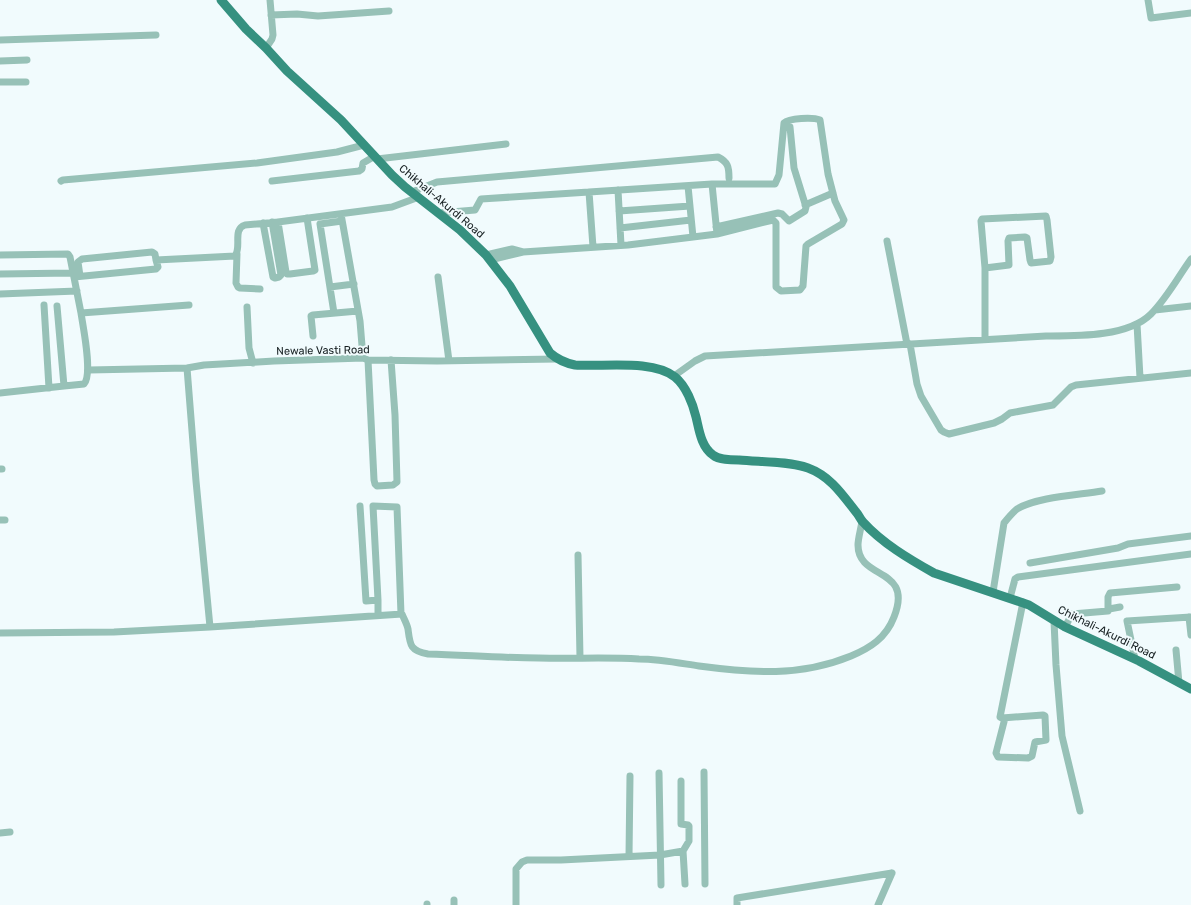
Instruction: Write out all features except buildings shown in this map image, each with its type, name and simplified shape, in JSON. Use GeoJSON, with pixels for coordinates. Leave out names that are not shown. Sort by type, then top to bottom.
{"type":"FeatureCollection","features":[{"type":"Feature","properties":{"kind":"main road","name":"Chikhali-Akurdi Road"},"geometry":{"type":"LineString","coordinates":[[221,0],[246,29],[287,71],[341,120],[392,175],[460,230],[488,258],[510,286],[550,353],[557,359]]}},
{"type":"Feature","properties":{"kind":"main road"},"geometry":{"type":"LineString","coordinates":[[557,359],[565,363],[580,365],[652,367],[663,370],[678,380],[689,398],[704,444],[713,456],[728,460],[796,465],[807,468],[825,476],[832,482],[840,490],[862,521]]}},
{"type":"Feature","properties":{"kind":"main road","name":"Chikhali-Akurdi Road"},"geometry":{"type":"LineString","coordinates":[[862,521],[878,536],[922,566],[934,572],[1023,602],[1041,611],[1065,627],[1135,659],[1191,689]]}},
{"type":"Feature","properties":{"kind":"street"},"geometry":{"type":"LineString","coordinates":[[266,48],[273,35],[270,0]]}},
{"type":"Feature","properties":{"kind":"street"},"geometry":{"type":"LineString","coordinates":[[1148,0],[1151,18],[1191,13]]}},
{"type":"Feature","properties":{"kind":"street"},"geometry":{"type":"LineString","coordinates":[[271,15],[297,14],[318,16],[389,11]]}},
{"type":"Feature","properties":{"kind":"street"},"geometry":{"type":"LineString","coordinates":[[0,40],[156,36]]}},
{"type":"Feature","properties":{"kind":"street"},"geometry":{"type":"LineString","coordinates":[[0,61],[27,60]]}},
{"type":"Feature","properties":{"kind":"street"},"geometry":{"type":"LineString","coordinates":[[0,82],[26,82]]}},
{"type":"Feature","properties":{"kind":"street"},"geometry":{"type":"LineString","coordinates":[[439,213],[475,210],[481,199],[712,184],[775,184],[779,174],[784,123],[790,120],[815,118],[820,120],[828,174],[833,193],[844,222],[806,246],[803,286],[800,290],[781,291],[776,288],[776,223],[773,220],[717,230]]}},
{"type":"Feature","properties":{"kind":"street"},"geometry":{"type":"LineString","coordinates":[[488,258],[512,249],[523,252],[692,238],[778,213],[782,214],[788,221],[805,211],[805,205],[794,168],[790,127]]}},
{"type":"Feature","properties":{"kind":"street"},"geometry":{"type":"LineString","coordinates":[[272,181],[359,171],[362,169],[363,163],[376,158],[506,144]]}},
{"type":"Feature","properties":{"kind":"street"},"geometry":{"type":"LineString","coordinates":[[61,181],[257,163],[336,152],[364,145]]}},
{"type":"Feature","properties":{"kind":"street"},"geometry":{"type":"LineString","coordinates":[[334,313],[320,224],[341,217],[392,207],[437,182],[718,157],[728,166],[729,178]]}},
{"type":"Feature","properties":{"kind":"street"},"geometry":{"type":"LineString","coordinates":[[712,184],[717,230]]}},
{"type":"Feature","properties":{"kind":"street"},"geometry":{"type":"LineString","coordinates":[[688,186],[692,238]]}},
{"type":"Feature","properties":{"kind":"street"},"geometry":{"type":"LineString","coordinates":[[618,190],[621,245]]}},
{"type":"Feature","properties":{"kind":"street"},"geometry":{"type":"LineString","coordinates":[[589,192],[593,247]]}},
{"type":"Feature","properties":{"kind":"street"},"geometry":{"type":"LineString","coordinates":[[805,205],[833,193]]}},
{"type":"Feature","properties":{"kind":"street"},"geometry":{"type":"LineString","coordinates":[[619,211],[690,206]]}},
{"type":"Feature","properties":{"kind":"street"},"geometry":{"type":"LineString","coordinates":[[985,268],[1009,266],[1009,238],[1027,238],[1031,263],[1050,261],[1050,242],[1048,220],[1046,216],[982,219],[985,268],[985,339]]}},
{"type":"Feature","properties":{"kind":"street"},"geometry":{"type":"LineString","coordinates":[[260,289],[240,288],[236,283],[238,230],[242,226],[306,218],[341,217]]}},
{"type":"Feature","properties":{"kind":"street"},"geometry":{"type":"LineString","coordinates":[[341,217],[366,359],[374,480],[375,485],[377,486],[396,484],[397,479],[395,415],[391,360]]}},
{"type":"Feature","properties":{"kind":"street"},"geometry":{"type":"LineString","coordinates":[[275,222],[286,272],[287,274],[290,274],[315,270],[306,218]]}},
{"type":"Feature","properties":{"kind":"street"},"geometry":{"type":"LineString","coordinates":[[620,228],[691,220]]}},
{"type":"Feature","properties":{"kind":"street"},"geometry":{"type":"LineString","coordinates":[[263,223],[274,278],[280,277],[275,222]]}},
{"type":"Feature","properties":{"kind":"street"},"geometry":{"type":"LineString","coordinates":[[887,241],[917,384],[921,396],[941,430],[946,434],[994,423],[1010,413],[1052,405],[1071,387],[1076,385],[1191,373]]}},
{"type":"Feature","properties":{"kind":"street"},"geometry":{"type":"LineString","coordinates":[[0,274],[76,275],[156,269],[158,267],[155,254],[152,252],[82,259],[78,262],[76,275],[77,291],[89,370],[86,383],[0,393]]}},
{"type":"Feature","properties":{"kind":"street"},"geometry":{"type":"LineString","coordinates":[[0,255],[68,254],[76,275]]}},
{"type":"Feature","properties":{"kind":"street"},"geometry":{"type":"LineString","coordinates":[[156,260],[232,256],[237,254]]}},
{"type":"Feature","properties":{"kind":"street"},"geometry":{"type":"LineString","coordinates":[[674,376],[704,356],[985,339],[1084,336],[1122,329],[1144,320],[1155,310],[1191,259]]}},
{"type":"Feature","properties":{"kind":"street"},"geometry":{"type":"LineString","coordinates":[[438,277],[449,361]]}},
{"type":"Feature","properties":{"kind":"street"},"geometry":{"type":"LineString","coordinates":[[330,287],[354,284]]}},
{"type":"Feature","properties":{"kind":"street"},"geometry":{"type":"LineString","coordinates":[[0,294],[77,291]]}},
{"type":"Feature","properties":{"kind":"street"},"geometry":{"type":"LineString","coordinates":[[44,305],[49,388]]}},
{"type":"Feature","properties":{"kind":"street"},"geometry":{"type":"LineString","coordinates":[[81,313],[189,305]]}},
{"type":"Feature","properties":{"kind":"street"},"geometry":{"type":"LineString","coordinates":[[57,306],[64,386]]}},
{"type":"Feature","properties":{"kind":"street"},"geometry":{"type":"LineString","coordinates":[[1155,310],[1191,306]]}},
{"type":"Feature","properties":{"kind":"street"},"geometry":{"type":"LineString","coordinates":[[247,307],[249,348],[253,363]]}},
{"type":"Feature","properties":{"kind":"street"},"geometry":{"type":"LineString","coordinates":[[313,336],[311,316],[358,311]]}},
{"type":"Feature","properties":{"kind":"street"},"geometry":{"type":"LineString","coordinates":[[1137,324],[1140,378]]}},
{"type":"Feature","properties":{"kind":"street","name":"Newale Vasti Road"},"geometry":{"type":"LineString","coordinates":[[89,370],[187,368],[204,365],[366,359],[449,361],[557,359]]}},
{"type":"Feature","properties":{"kind":"street"},"geometry":{"type":"LineString","coordinates":[[187,368],[210,627]]}},
{"type":"Feature","properties":{"kind":"street"},"geometry":{"type":"LineString","coordinates":[[992,592],[1004,523],[1010,515],[1017,509],[1030,504],[1102,491]]}},
{"type":"Feature","properties":{"kind":"street"},"geometry":{"type":"LineString","coordinates":[[360,506],[367,616]]}},
{"type":"Feature","properties":{"kind":"street"},"geometry":{"type":"LineString","coordinates":[[378,615],[373,506],[397,507],[401,614],[408,628],[409,642],[414,650],[419,653],[537,658],[645,659],[762,672],[802,670],[826,665],[866,650],[888,631],[894,618],[899,601],[897,587],[893,582],[871,568],[865,562],[860,553],[858,545],[862,521]]}},
{"type":"Feature","properties":{"kind":"street"},"geometry":{"type":"LineString","coordinates":[[1030,563],[1118,548],[1128,544],[1191,536]]}},
{"type":"Feature","properties":{"kind":"street"},"geometry":{"type":"LineString","coordinates":[[1010,598],[1015,579],[1018,577],[1191,554]]}},
{"type":"Feature","properties":{"kind":"street"},"geometry":{"type":"LineString","coordinates":[[578,555],[580,658]]}},
{"type":"Feature","properties":{"kind":"street"},"geometry":{"type":"LineString","coordinates":[[1109,609],[1108,597],[1110,593],[1177,587]]}},
{"type":"Feature","properties":{"kind":"street"},"geometry":{"type":"LineString","coordinates":[[366,601],[378,600]]}},
{"type":"Feature","properties":{"kind":"street"},"geometry":{"type":"LineString","coordinates":[[1005,718],[996,753],[998,756],[1028,758],[1032,756],[1035,742],[1046,740],[1045,716],[1043,714],[1005,718],[1000,717],[1023,602]]}},
{"type":"Feature","properties":{"kind":"street"},"geometry":{"type":"LineString","coordinates":[[1065,627],[1072,614],[1107,612],[1109,609],[1120,607]]}},
{"type":"Feature","properties":{"kind":"street"},"geometry":{"type":"LineString","coordinates":[[0,633],[99,632],[210,627],[401,614]]}},
{"type":"Feature","properties":{"kind":"street"},"geometry":{"type":"LineString","coordinates":[[1135,659],[1127,620],[1190,617],[1191,635]]}},
{"type":"Feature","properties":{"kind":"street"},"geometry":{"type":"LineString","coordinates":[[1054,621],[1062,736],[1080,811]]}},
{"type":"Feature","properties":{"kind":"street"},"geometry":{"type":"LineString","coordinates":[[1176,650],[1179,683]]}},
{"type":"Feature","properties":{"kind":"street"},"geometry":{"type":"LineString","coordinates":[[704,772],[704,884]]}},
{"type":"Feature","properties":{"kind":"street"},"geometry":{"type":"LineString","coordinates":[[659,773],[661,885]]}},
{"type":"Feature","properties":{"kind":"street"},"geometry":{"type":"LineString","coordinates":[[629,856],[630,776]]}},
{"type":"Feature","properties":{"kind":"street"},"geometry":{"type":"LineString","coordinates":[[681,781],[681,824],[688,824],[689,826],[689,841],[683,851],[685,884]]}},
{"type":"Feature","properties":{"kind":"street"},"geometry":{"type":"LineString","coordinates":[[0,833],[10,832]]}},
{"type":"Feature","properties":{"kind":"street"},"geometry":{"type":"LineString","coordinates":[[516,905],[516,869],[522,862],[527,860],[561,860],[660,855],[683,851]]}},
{"type":"Feature","properties":{"kind":"street"},"geometry":{"type":"LineString","coordinates":[[737,905],[737,898],[892,873],[878,905]]}}]}
